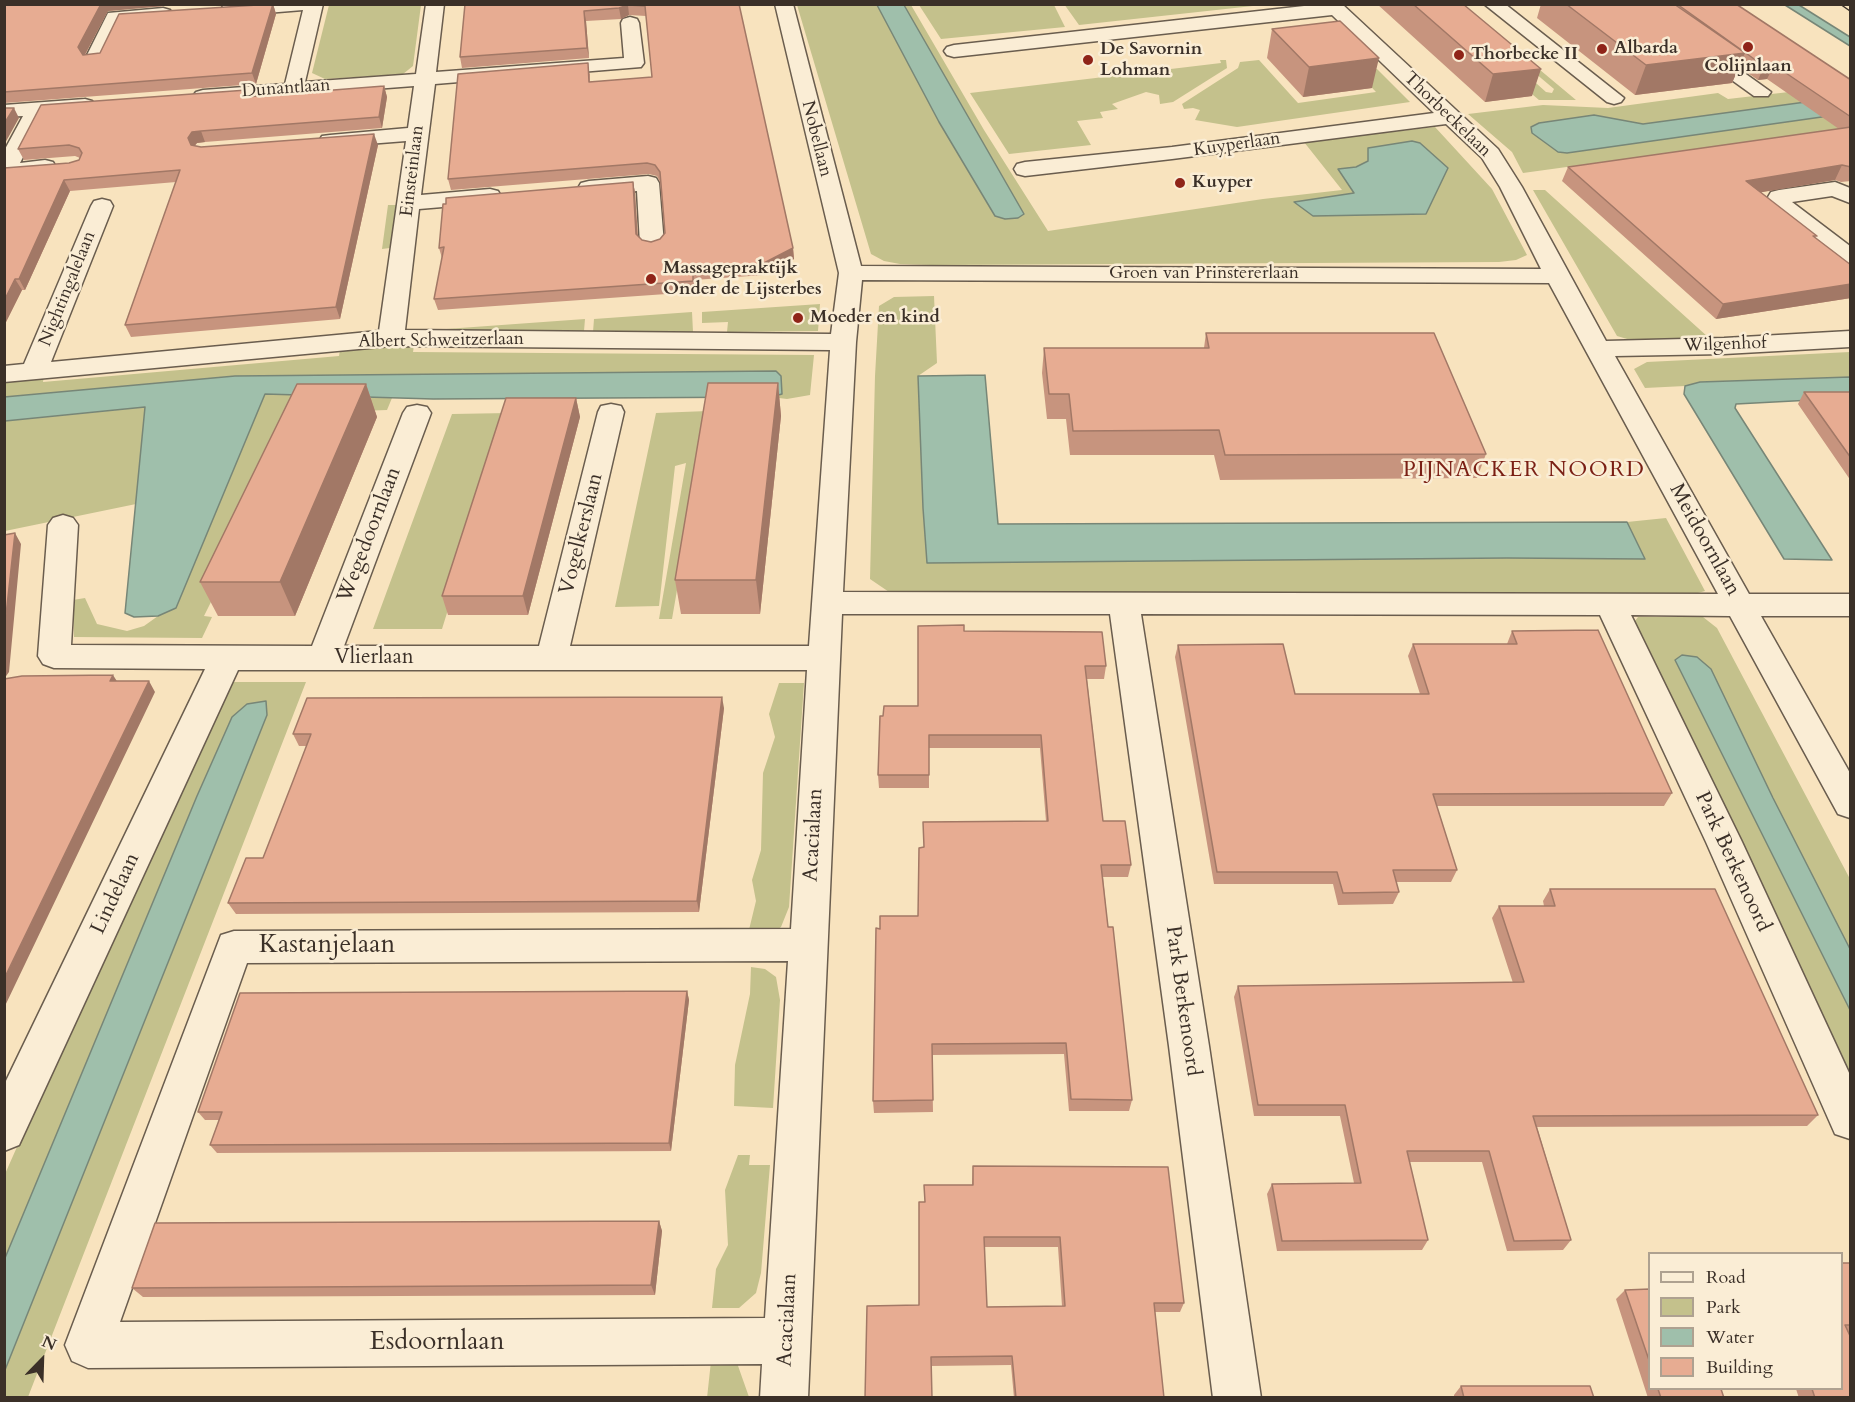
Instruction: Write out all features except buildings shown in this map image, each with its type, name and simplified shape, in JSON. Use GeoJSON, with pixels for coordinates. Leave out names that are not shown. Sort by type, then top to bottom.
{"type":"FeatureCollection","features":[{"type":"Feature","properties":{"kind":"street"},"geometry":{"type":"LineString","coordinates":[[207,12],[313,4],[294,88]]}},
{"type":"Feature","properties":{"kind":"street","name":"Einsteinlaan"},"geometry":{"type":"LineString","coordinates":[[391,338],[435,4]]}},
{"type":"Feature","properties":{"kind":"street","name":"Nobellaan"},"geometry":{"type":"LineString","coordinates":[[784,4],[851,273]]}},
{"type":"Feature","properties":{"kind":"street"},"geometry":{"type":"LineString","coordinates":[[1493,4],[1614,98]]}},
{"type":"Feature","properties":{"kind":"street"},"geometry":{"type":"LineString","coordinates":[[1635,4],[1761,92]]}},
{"type":"Feature","properties":{"kind":"street"},"geometry":{"type":"LineString","coordinates":[[954,51],[1333,7]]}},
{"type":"Feature","properties":{"kind":"street","name":"Thorbeckelaan"},"geometry":{"type":"LineString","coordinates":[[1333,7],[1490,154],[1511,187],[1557,276]]}},
{"type":"Feature","properties":{"kind":"street"},"geometry":{"type":"LineString","coordinates":[[95,59],[116,17],[184,13]]}},
{"type":"Feature","properties":{"kind":"street","name":"Dunantlaan"},"geometry":{"type":"LineString","coordinates":[[189,97],[633,63],[630,23]]}},
{"type":"Feature","properties":{"kind":"street"},"geometry":{"type":"LineString","coordinates":[[4,111],[107,103]]}},
{"type":"Feature","properties":{"kind":"street"},"geometry":{"type":"LineString","coordinates":[[37,109],[4,171],[62,166]]}},
{"type":"Feature","properties":{"kind":"street","name":"Kuyperlaan"},"geometry":{"type":"LineString","coordinates":[[1024,169],[1172,153],[1450,117]]}},
{"type":"Feature","properties":{"kind":"street"},"geometry":{"type":"LineString","coordinates":[[307,142],[417,134]]}},
{"type":"Feature","properties":{"kind":"street"},"geometry":{"type":"LineString","coordinates":[[568,190],[648,183],[652,244]]}},
{"type":"Feature","properties":{"kind":"street"},"geometry":{"type":"LineString","coordinates":[[1851,196],[1835,189],[1779,197],[1781,204],[1851,257]]}},
{"type":"Feature","properties":{"kind":"street"},"geometry":{"type":"LineString","coordinates":[[408,203],[511,195]]}},
{"type":"Feature","properties":{"kind":"street","name":"Nightingalelaan"},"geometry":{"type":"LineString","coordinates":[[34,371],[102,206]]}},
{"type":"Feature","properties":{"kind":"street","name":"Groen van Prinstererlaan"},"geometry":{"type":"LineString","coordinates":[[851,273],[1557,276]]}},
{"type":"Feature","properties":{"kind":"street","name":"Acacialaan"},"geometry":{"type":"LineString","coordinates":[[784,1398],[827,603],[843,342],[851,273]]}},
{"type":"Feature","properties":{"kind":"street","name":"Meidoornlaan"},"geometry":{"type":"LineString","coordinates":[[1557,276],[1851,804]]}},
{"type":"Feature","properties":{"kind":"street","name":"Albert Schweitzerlaan"},"geometry":{"type":"LineString","coordinates":[[4,374],[391,338],[843,342]]}},
{"type":"Feature","properties":{"kind":"street","name":"Wilgenhof"},"geometry":{"type":"LineString","coordinates":[[1598,349],[1725,346],[1851,339]]}},
{"type":"Feature","properties":{"kind":"street","name":"Wegedoornlaan"},"geometry":{"type":"LineString","coordinates":[[324,658],[417,412]]}},
{"type":"Feature","properties":{"kind":"street","name":"Vogelkerslaan"},"geometry":{"type":"LineString","coordinates":[[552,657],[611,412]]}},
{"type":"Feature","properties":{"kind":"street","name":"Vlierlaan"},"geometry":{"type":"LineString","coordinates":[[63,525],[54,656],[825,658]]}},
{"type":"Feature","properties":{"kind":"street"},"geometry":{"type":"LineString","coordinates":[[827,603],[1851,605]]}},
{"type":"Feature","properties":{"kind":"street","name":"Park Berkenoord"},"geometry":{"type":"LineString","coordinates":[[1610,604],[1724,842],[1851,1120]]}},
{"type":"Feature","properties":{"kind":"street","name":"Park Berkenoord"},"geometry":{"type":"LineString","coordinates":[[1124,605],[1190,1046],[1238,1398]]}},
{"type":"Feature","properties":{"kind":"street","name":"Lindelaan"},"geometry":{"type":"LineString","coordinates":[[4,1131],[227,658]]}},
{"type":"Feature","properties":{"kind":"street","name":"Kastanjelaan"},"geometry":{"type":"LineString","coordinates":[[88,1345],[234,946],[808,945]]}},
{"type":"Feature","properties":{"kind":"street","name":"Esdoornlaan"},"geometry":{"type":"LineString","coordinates":[[88,1345],[787,1341]]}},
{"type":"Feature","properties":{"kind":"green space"},"geometry":{"type":"Polygon","coordinates":[[[1064,4],[1262,4],[1262,5],[1079,25],[1064,4]]]}},
{"type":"Feature","properties":{"kind":"green space"},"geometry":{"type":"Polygon","coordinates":[[[329,5],[421,5],[413,66],[403,74],[325,79],[312,73],[329,5]]]}},
{"type":"Feature","properties":{"kind":"green space"},"geometry":{"type":"Polygon","coordinates":[[[797,5],[877,5],[939,122],[995,216],[1005,219],[1017,218],[1024,214],[904,5],[911,5],[984,130],[1048,231],[1263,199],[1342,190],[1304,142],[1435,127],[1492,189],[1527,255],[1516,260],[1499,262],[931,265],[884,261],[871,254],[797,5]]]}},
{"type":"Feature","properties":{"kind":"green space"},"geometry":{"type":"Polygon","coordinates":[[[919,5],[1054,5],[1065,27],[941,39],[919,5]]]}},
{"type":"Feature","properties":{"kind":"green space"},"geometry":{"type":"Polygon","coordinates":[[[1431,9],[1471,25],[1546,92],[1552,93],[1554,89],[1478,25],[1485,24],[1576,100],[1539,100],[1431,9]]]}},
{"type":"Feature","properties":{"kind":"green space"},"geometry":{"type":"Polygon","coordinates":[[[1220,60],[1226,60],[1227,68],[1173,102],[1160,104],[1159,95],[1146,92],[1112,104],[1118,109],[1100,112],[1103,118],[1077,121],[1091,145],[1009,154],[970,93],[1221,63],[1220,60]]]}},
{"type":"Feature","properties":{"kind":"green space"},"geometry":{"type":"Polygon","coordinates":[[[1259,60],[1298,103],[1376,92],[1356,71],[1377,69],[1410,102],[1237,127],[1195,120],[1200,110],[1184,109],[1182,104],[1238,68],[1240,62],[1259,60]]]}},
{"type":"Feature","properties":{"kind":"green space"},"geometry":{"type":"Polygon","coordinates":[[[1850,85],[1850,128],[1523,173],[1512,152],[1468,114],[1543,105],[1608,108],[1718,93],[1728,99],[1850,85]]]}},
{"type":"Feature","properties":{"kind":"green space"},"geometry":{"type":"Polygon","coordinates":[[[1533,190],[1545,190],[1708,337],[1634,341],[1617,336],[1533,190]]]}},
{"type":"Feature","properties":{"kind":"green space"},"geometry":{"type":"Polygon","coordinates":[[[388,205],[397,205],[390,248],[382,249],[388,205]]]}},
{"type":"Feature","properties":{"kind":"green space"},"geometry":{"type":"Polygon","coordinates":[[[934,296],[937,363],[918,376],[927,563],[1645,559],[1627,522],[1666,518],[1705,591],[1691,595],[892,594],[870,579],[879,306],[894,297],[934,296]]]}},
{"type":"Feature","properties":{"kind":"green space"},"geometry":{"type":"Polygon","coordinates":[[[820,304],[818,331],[727,332],[728,322],[702,323],[702,312],[820,304]]]}},
{"type":"Feature","properties":{"kind":"green space"},"geometry":{"type":"Polygon","coordinates":[[[692,312],[693,332],[593,332],[594,319],[692,312]]]}},
{"type":"Feature","properties":{"kind":"green space"},"geometry":{"type":"Polygon","coordinates":[[[585,319],[584,331],[446,332],[446,329],[585,319]]]}},
{"type":"Feature","properties":{"kind":"green space"},"geometry":{"type":"Polygon","coordinates":[[[414,346],[413,352],[814,355],[810,395],[787,399],[771,397],[781,376],[776,371],[235,376],[5,397],[5,380],[44,376],[43,382],[339,356],[340,350],[414,346]]]}},
{"type":"Feature","properties":{"kind":"green space"},"geometry":{"type":"Polygon","coordinates":[[[1850,352],[1850,377],[1700,382],[1685,386],[1645,388],[1634,369],[1647,362],[1850,352]]]}},
{"type":"Feature","properties":{"kind":"green space"},"geometry":{"type":"Polygon","coordinates":[[[265,394],[392,398],[387,410],[305,413],[204,616],[212,617],[202,638],[74,637],[73,600],[85,598],[97,624],[127,631],[144,626],[158,616],[176,608],[265,394]]]}},
{"type":"Feature","properties":{"kind":"green space"},"geometry":{"type":"Polygon","coordinates":[[[146,407],[136,504],[5,531],[5,421],[146,407]]]}},
{"type":"Feature","properties":{"kind":"green space"},"geometry":{"type":"Polygon","coordinates":[[[708,411],[672,619],[659,619],[686,463],[675,466],[659,606],[615,607],[656,413],[708,411]]]}},
{"type":"Feature","properties":{"kind":"green space"},"geometry":{"type":"Polygon","coordinates":[[[509,413],[442,629],[373,629],[452,414],[509,413]]]}},
{"type":"Feature","properties":{"kind":"green space"},"geometry":{"type":"Polygon","coordinates":[[[1638,617],[1703,617],[1717,628],[1850,879],[1850,1085],[1631,626],[1638,617]]]}},
{"type":"Feature","properties":{"kind":"green space"},"geometry":{"type":"Polygon","coordinates":[[[223,682],[306,682],[28,1397],[5,1397],[5,1370],[267,715],[247,704],[232,717],[197,796],[5,1258],[5,1174],[223,682]]]}},
{"type":"Feature","properties":{"kind":"green space"},"geometry":{"type":"Polygon","coordinates":[[[779,683],[804,683],[789,907],[781,927],[766,938],[747,938],[756,901],[752,880],[761,850],[763,773],[775,737],[769,714],[779,683]]]}},
{"type":"Feature","properties":{"kind":"green space"},"geometry":{"type":"Polygon","coordinates":[[[751,967],[765,969],[776,977],[780,1000],[773,1108],[734,1106],[735,1065],[750,994],[751,967]]]}},
{"type":"Feature","properties":{"kind":"green space"},"geometry":{"type":"Polygon","coordinates":[[[738,1155],[750,1155],[749,1165],[770,1165],[761,1273],[756,1293],[739,1308],[712,1308],[716,1269],[728,1245],[725,1190],[738,1155]]]}},
{"type":"Feature","properties":{"kind":"green space"},"geometry":{"type":"Polygon","coordinates":[[[712,1352],[737,1363],[749,1397],[707,1398],[712,1352]]]}},
{"type":"Feature","properties":{"kind":"water"},"geometry":{"type":"Polygon","coordinates":[[[877,5],[904,5],[1024,214],[1018,218],[1005,219],[995,216],[939,122],[877,5]]]}},
{"type":"Feature","properties":{"kind":"water"},"geometry":{"type":"Polygon","coordinates":[[[1785,5],[1799,5],[1850,37],[1850,46],[1785,5]]]}},
{"type":"Feature","properties":{"kind":"water"},"geometry":{"type":"Polygon","coordinates":[[[1850,96],[1850,113],[1567,153],[1558,152],[1532,133],[1531,127],[1539,123],[1594,115],[1643,124],[1850,96]]]}},
{"type":"Feature","properties":{"kind":"water"},"geometry":{"type":"Polygon","coordinates":[[[1412,141],[1420,143],[1448,168],[1426,214],[1313,216],[1294,202],[1354,193],[1338,169],[1356,167],[1368,161],[1368,148],[1412,141]]]}},
{"type":"Feature","properties":{"kind":"water"},"geometry":{"type":"Polygon","coordinates":[[[776,371],[781,376],[782,394],[771,397],[433,399],[265,394],[176,608],[158,616],[134,617],[125,613],[145,407],[5,421],[4,397],[235,376],[776,371]]]}},
{"type":"Feature","properties":{"kind":"water"},"geometry":{"type":"Polygon","coordinates":[[[985,375],[998,524],[1627,522],[1645,559],[927,563],[918,376],[985,375]]]}},
{"type":"Feature","properties":{"kind":"water"},"geometry":{"type":"Polygon","coordinates":[[[1850,377],[1850,398],[1736,404],[1735,408],[1832,560],[1784,559],[1684,394],[1685,386],[1700,382],[1850,377]]]}},
{"type":"Feature","properties":{"kind":"water"},"geometry":{"type":"Polygon","coordinates":[[[1682,655],[1697,657],[1711,669],[1773,798],[1850,949],[1850,1010],[1675,660],[1682,655]]]}},
{"type":"Feature","properties":{"kind":"water"},"geometry":{"type":"Polygon","coordinates":[[[266,701],[267,715],[5,1370],[5,1258],[232,717],[247,704],[266,701]]]}},
{"type":"Feature","properties":{"kind":"tram line"},"geometry":{"type":"LineString","coordinates":[[1840,4],[1850,11]]}},
{"type":"Feature","properties":{"kind":"place","name":"Colijnlaan"},"geometry":{"type":"Point","coordinates":[1748,47]}},
{"type":"Feature","properties":{"kind":"place","name":"Albarda"},"geometry":{"type":"Point","coordinates":[1602,49]}},
{"type":"Feature","properties":{"kind":"place","name":"Thorbecke II"},"geometry":{"type":"Point","coordinates":[1459,55]}},
{"type":"Feature","properties":{"kind":"place","name":"De Savornin Lohman"},"geometry":{"type":"Point","coordinates":[1088,60]}},
{"type":"Feature","properties":{"kind":"place","name":"Kuyper"},"geometry":{"type":"Point","coordinates":[1180,183]}},
{"type":"Feature","properties":{"kind":"place","name":"Massagepraktijk Onder de Lijsterbes"},"geometry":{"type":"Point","coordinates":[651,279]}},
{"type":"Feature","properties":{"kind":"place","name":"Moeder en kind"},"geometry":{"type":"Point","coordinates":[798,318]}},
{"type":"Feature","properties":{"kind":"district","name":"PIJNACKER NOORD"},"geometry":{"type":"Point","coordinates":[1524,471]}}]}
